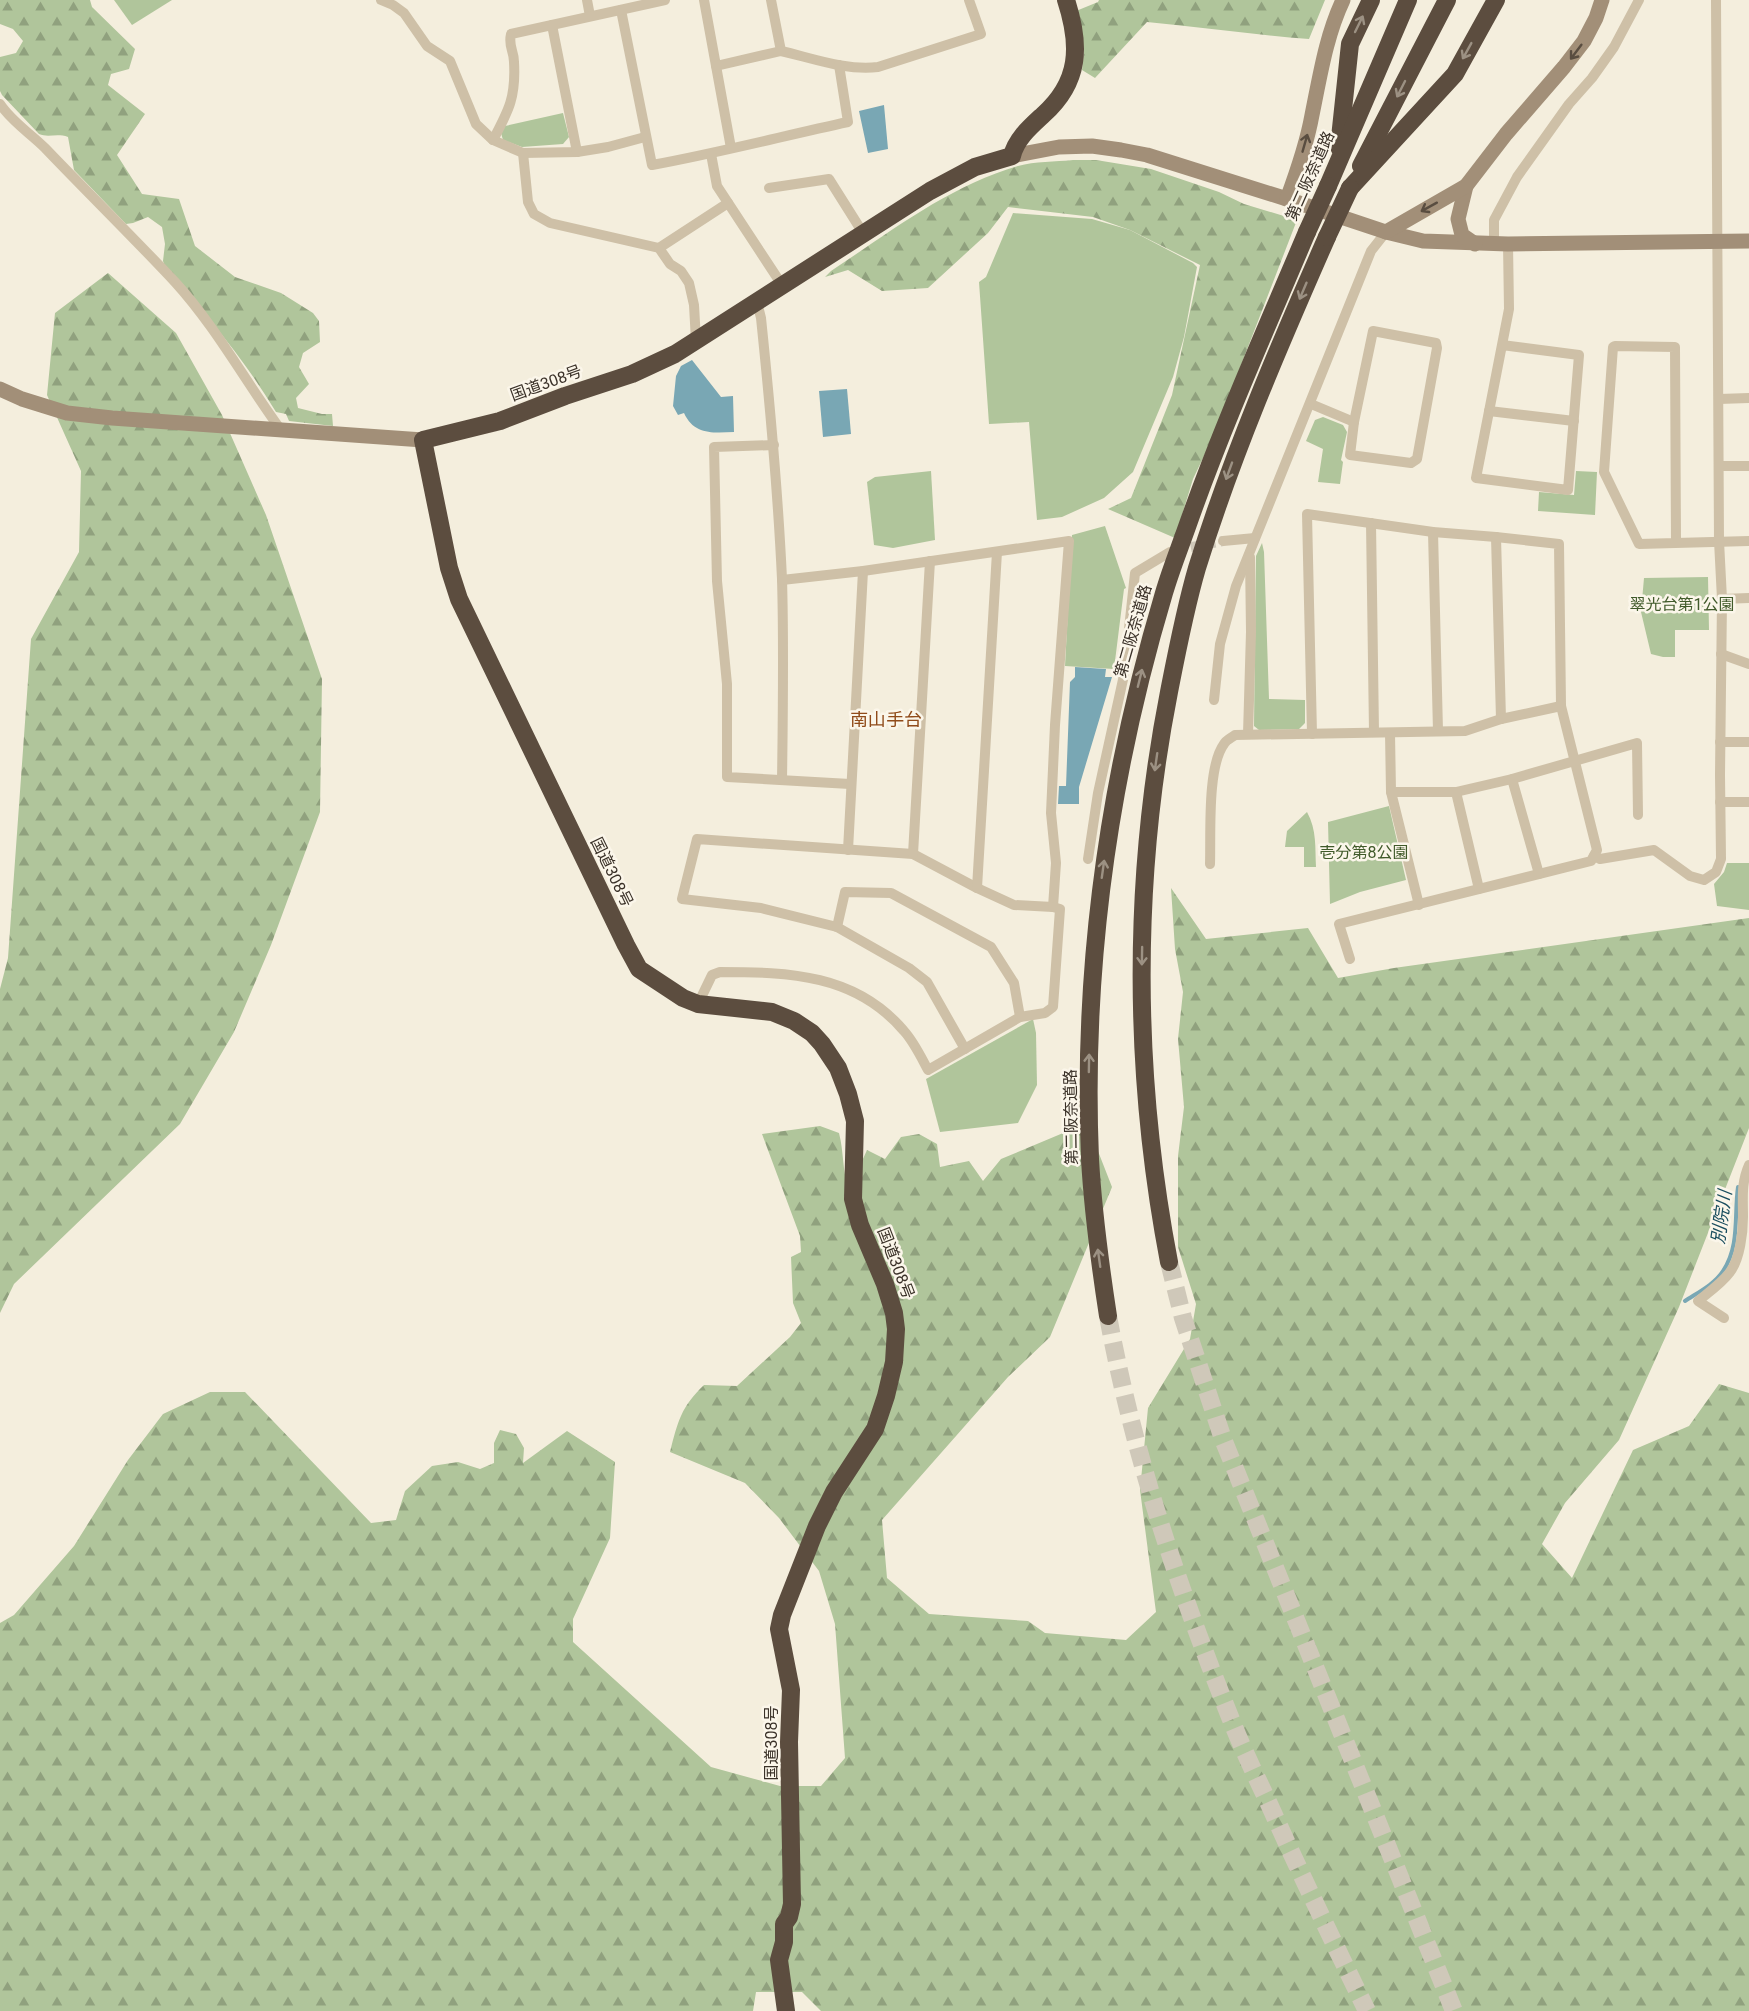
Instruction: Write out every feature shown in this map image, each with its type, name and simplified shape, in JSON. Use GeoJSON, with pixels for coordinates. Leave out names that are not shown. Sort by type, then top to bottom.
{"type":"FeatureCollection","features":[{"type":"Feature","properties":{"kind":"highway"},"geometry":{"type":"LineString","coordinates":[[1012,156],[1014,147],[1024,134],[1055,104],[1067,85],[1077,49],[1074,27],[1066,0]]}},
{"type":"Feature","properties":{"kind":"highway"},"geometry":{"type":"LineString","coordinates":[[1338,164],[1350,44],[1371,0]]}},
{"type":"Feature","properties":{"kind":"highway","name":"第二阪奈道路"},"geometry":{"type":"LineString","coordinates":[[1108,1316],[1090,1161],[1091,988],[1098,909],[1120,768],[1139,680],[1164,590],[1209,465],[1408,0]]}},
{"type":"Feature","properties":{"kind":"highway"},"geometry":{"type":"LineString","coordinates":[[1170,1262],[1160,1211],[1149,1124],[1141,1009],[1142,915],[1147,838],[1159,740],[1175,657],[1197,571],[1228,475],[1265,379],[1326,237],[1447,0]]}},
{"type":"Feature","properties":{"kind":"highway"},"geometry":{"type":"LineString","coordinates":[[1350,188],[1455,74],[1496,0]]}},
{"type":"Feature","properties":{"kind":"highway","name":"国道308号"},"geometry":{"type":"LineString","coordinates":[[786,2011],[779,1960],[784,1942],[784,1924],[789,1917],[792,1904],[789,1742],[791,1690],[779,1629],[782,1615],[817,1526],[834,1492],[866,1444],[879,1418],[894,1362],[896,1329],[890,1298],[856,1211],[853,1187],[855,1121],[844,1082],[830,1055],[803,1027],[772,1012],[698,1004],[683,998],[639,969],[459,599],[449,568],[423,440],[500,421],[632,374],[675,354],[863,233],[952,179],[975,167],[1012,156]]}},
{"type":"Feature","properties":{"kind":"street"},"geometry":{"type":"LineString","coordinates":[[381,0],[393,4],[404,13],[427,46],[450,61],[476,124],[493,140],[523,153],[578,152],[645,137]]}},
{"type":"Feature","properties":{"kind":"street"},"geometry":{"type":"LineString","coordinates":[[587,0],[590,16]]}},
{"type":"Feature","properties":{"kind":"street"},"geometry":{"type":"LineString","coordinates":[[493,140],[509,110],[515,87],[514,58],[509,43],[511,34],[665,0]]}},
{"type":"Feature","properties":{"kind":"street"},"geometry":{"type":"LineString","coordinates":[[704,0],[731,148]]}},
{"type":"Feature","properties":{"kind":"street"},"geometry":{"type":"LineString","coordinates":[[771,0],[781,51]]}},
{"type":"Feature","properties":{"kind":"street"},"geometry":{"type":"LineString","coordinates":[[716,66],[781,51],[839,65],[878,67],[981,34],[969,0]]}},
{"type":"Feature","properties":{"kind":"street"},"geometry":{"type":"LineString","coordinates":[[1287,199],[1310,126],[1322,62],[1343,0]]}},
{"type":"Feature","properties":{"kind":"street"},"geometry":{"type":"LineString","coordinates":[[1214,699],[1220,644],[1236,586],[1371,251],[1386,232],[1466,186],[1584,41],[1602,0]]}},
{"type":"Feature","properties":{"kind":"street"},"geometry":{"type":"LineString","coordinates":[[1502,345],[1579,355],[1568,490],[1476,478],[1509,309],[1501,244],[1494,220],[1517,177],[1569,104],[1592,78],[1614,47],[1639,0]]}},
{"type":"Feature","properties":{"kind":"street"},"geometry":{"type":"LineString","coordinates":[[1594,856],[1600,859],[1654,850],[1690,876],[1704,880],[1716,872],[1721,859],[1722,599],[1719,541],[1716,0]]}},
{"type":"Feature","properties":{"kind":"street"},"geometry":{"type":"LineString","coordinates":[[621,9],[652,165],[711,154],[848,122],[839,65]]}},
{"type":"Feature","properties":{"kind":"street"},"geometry":{"type":"LineString","coordinates":[[552,25],[578,152]]}},
{"type":"Feature","properties":{"kind":"street"},"geometry":{"type":"LineString","coordinates":[[0,104],[9,117],[36,140],[176,284],[232,357],[281,430]]}},
{"type":"Feature","properties":{"kind":"street"},"geometry":{"type":"LineString","coordinates":[[1012,156],[1059,147],[1092,146],[1147,155],[1386,232],[1423,241],[1475,244],[1749,241]]}},
{"type":"Feature","properties":{"kind":"street"},"geometry":{"type":"LineString","coordinates":[[523,153],[528,202],[534,214],[550,223],[659,248],[670,264],[681,271],[689,283],[694,305],[696,341]]}},
{"type":"Feature","properties":{"kind":"street"},"geometry":{"type":"LineString","coordinates":[[711,154],[717,186],[782,285]]}},
{"type":"Feature","properties":{"kind":"street"},"geometry":{"type":"LineString","coordinates":[[769,188],[829,179],[863,233]]}},
{"type":"Feature","properties":{"kind":"street"},"geometry":{"type":"LineString","coordinates":[[1466,186],[1458,219],[1462,235],[1475,244]]}},
{"type":"Feature","properties":{"kind":"street"},"geometry":{"type":"LineString","coordinates":[[659,248],[728,203]]}},
{"type":"Feature","properties":{"kind":"street"},"geometry":{"type":"LineString","coordinates":[[757,302],[761,318],[774,445],[782,580],[782,780]]}},
{"type":"Feature","properties":{"kind":"street"},"geometry":{"type":"LineString","coordinates":[[1373,331],[1436,343],[1417,459],[1411,463],[1350,455],[1354,422],[1373,331]]}},
{"type":"Feature","properties":{"kind":"street"},"geometry":{"type":"LineString","coordinates":[[1676,542],[1675,347],[1615,345],[1613,347],[1604,472],[1639,544],[1749,541]]}},
{"type":"Feature","properties":{"kind":"street"},"geometry":{"type":"LineString","coordinates":[[0,389],[22,399],[67,413],[423,440]]}},
{"type":"Feature","properties":{"kind":"street"},"geometry":{"type":"LineString","coordinates":[[1719,399],[1749,398]]}},
{"type":"Feature","properties":{"kind":"street"},"geometry":{"type":"LineString","coordinates":[[1311,404],[1354,422]]}},
{"type":"Feature","properties":{"kind":"street"},"geometry":{"type":"LineString","coordinates":[[1489,411],[1574,421]]}},
{"type":"Feature","properties":{"kind":"street"},"geometry":{"type":"LineString","coordinates":[[774,445],[714,447],[717,570],[727,684],[727,777],[850,784]]}},
{"type":"Feature","properties":{"kind":"street"},"geometry":{"type":"LineString","coordinates":[[1720,466],[1749,466]]}},
{"type":"Feature","properties":{"kind":"street"},"geometry":{"type":"LineString","coordinates":[[1312,734],[1307,514],[1433,532],[1558,544],[1561,706],[1597,850],[1594,856],[1591,861],[1339,924],[1350,959]]}},
{"type":"Feature","properties":{"kind":"street"},"geometry":{"type":"LineString","coordinates":[[1371,523],[1374,732]]}},
{"type":"Feature","properties":{"kind":"street"},"geometry":{"type":"LineString","coordinates":[[1433,532],[1438,731]]}},
{"type":"Feature","properties":{"kind":"street"},"geometry":{"type":"LineString","coordinates":[[1496,537],[1501,719]]}},
{"type":"Feature","properties":{"kind":"street"},"geometry":{"type":"LineString","coordinates":[[1223,541],[1255,538]]}},
{"type":"Feature","properties":{"kind":"street"},"geometry":{"type":"LineString","coordinates":[[782,580],[863,571],[1069,541],[1055,725],[1051,813],[1056,863],[1053,908]]}},
{"type":"Feature","properties":{"kind":"street"},"geometry":{"type":"LineString","coordinates":[[977,888],[997,552]]}},
{"type":"Feature","properties":{"kind":"street"},"geometry":{"type":"LineString","coordinates":[[1088,859],[1098,793],[1124,675],[1135,573],[1170,552]]}},
{"type":"Feature","properties":{"kind":"street"},"geometry":{"type":"LineString","coordinates":[[1248,734],[1251,632],[1250,552]]}},
{"type":"Feature","properties":{"kind":"street"},"geometry":{"type":"LineString","coordinates":[[913,854],[930,561]]}},
{"type":"Feature","properties":{"kind":"street"},"geometry":{"type":"LineString","coordinates":[[848,850],[863,571]]}},
{"type":"Feature","properties":{"kind":"street"},"geometry":{"type":"LineString","coordinates":[[1722,599],[1749,597]]}},
{"type":"Feature","properties":{"kind":"street"},"geometry":{"type":"LineString","coordinates":[[1721,654],[1749,664]]}},
{"type":"Feature","properties":{"kind":"street"},"geometry":{"type":"LineString","coordinates":[[1210,864],[1213,777],[1218,756],[1225,742],[1235,735],[1465,731],[1501,719],[1561,706]]}},
{"type":"Feature","properties":{"kind":"street"},"geometry":{"type":"LineString","coordinates":[[1390,733],[1391,792],[1419,905]]}},
{"type":"Feature","properties":{"kind":"street"},"geometry":{"type":"LineString","coordinates":[[1720,742],[1749,742]]}},
{"type":"Feature","properties":{"kind":"street"},"geometry":{"type":"LineString","coordinates":[[1391,792],[1456,792],[1512,779],[1637,743],[1638,815]]}},
{"type":"Feature","properties":{"kind":"street"},"geometry":{"type":"LineString","coordinates":[[1512,779],[1539,874]]}},
{"type":"Feature","properties":{"kind":"street"},"geometry":{"type":"LineString","coordinates":[[1456,792],[1479,888]]}},
{"type":"Feature","properties":{"kind":"street"},"geometry":{"type":"LineString","coordinates":[[1720,802],[1749,802]]}},
{"type":"Feature","properties":{"kind":"street"},"geometry":{"type":"LineString","coordinates":[[698,1004],[712,975],[720,972],[785,975],[823,980],[865,997],[879,1007],[905,1032],[928,1070],[1020,1017],[1045,1013],[1053,1007],[1060,909],[1014,905],[913,854],[697,839],[682,899],[761,908],[837,927],[909,968],[927,982],[964,1049]]}},
{"type":"Feature","properties":{"kind":"street"},"geometry":{"type":"LineString","coordinates":[[837,927],[845,892],[891,893],[991,947],[1014,983],[1020,1017]]}},
{"type":"Feature","properties":{"kind":"street"},"geometry":{"type":"LineString","coordinates":[[1724,1318],[1698,1300],[1731,1271],[1738,1253],[1743,1218],[1744,1176],[1749,1165]]}},
{"type":"Feature","properties":{"kind":"green space"},"geometry":{"type":"Polygon","coordinates":[[[0,0],[90,0],[92,7],[135,49],[129,69],[111,74],[108,85],[145,114],[117,155],[142,194],[179,199],[195,246],[235,277],[281,293],[313,313],[319,321],[320,342],[303,353],[299,367],[309,384],[296,398],[298,408],[332,414],[333,426],[289,421],[286,414],[276,412],[238,355],[165,267],[162,227],[148,217],[126,224],[74,170],[68,137],[39,134],[2,95],[0,57],[16,53],[23,41],[13,29],[0,24],[0,0]]]}},
{"type":"Feature","properties":{"kind":"green space"},"geometry":{"type":"Polygon","coordinates":[[[114,0],[172,0],[132,25],[114,0]]]}},
{"type":"Feature","properties":{"kind":"green space"},"geometry":{"type":"Polygon","coordinates":[[[1099,0],[1325,0],[1309,39],[1147,22],[1095,78],[1082,70],[1084,52],[1076,11],[1099,0]]]}},
{"type":"Feature","properties":{"kind":"green space"},"geometry":{"type":"Polygon","coordinates":[[[563,113],[569,137],[563,144],[522,147],[503,140],[501,133],[505,126],[563,113]]]}},
{"type":"Feature","properties":{"kind":"green space"},"geometry":{"type":"Polygon","coordinates":[[[1096,160],[1151,169],[1219,192],[1244,204],[1297,220],[1214,435],[1193,479],[1175,538],[1108,509],[1131,498],[1172,395],[1200,265],[1130,230],[1093,217],[1008,207],[988,233],[928,288],[882,291],[848,270],[825,277],[921,211],[968,185],[1025,164],[1096,160]]]}},
{"type":"Feature","properties":{"kind":"green space"},"geometry":{"type":"Polygon","coordinates":[[[1013,213],[1092,219],[1130,230],[1197,267],[1184,337],[1173,377],[1133,472],[1104,498],[1062,517],[1037,520],[1029,422],[989,424],[979,282],[986,277],[1013,213]]]}},
{"type":"Feature","properties":{"kind":"green space"},"geometry":{"type":"Polygon","coordinates":[[[108,273],[176,333],[222,415],[266,515],[322,679],[320,812],[271,945],[234,1032],[180,1124],[14,1284],[0,1313],[0,989],[8,958],[31,639],[79,552],[81,471],[47,395],[55,313],[108,273]]]}},
{"type":"Feature","properties":{"kind":"green space"},"geometry":{"type":"Polygon","coordinates":[[[1323,417],[1343,425],[1347,432],[1341,460],[1343,462],[1340,484],[1318,482],[1323,449],[1306,441],[1315,420],[1323,417]]]}},
{"type":"Feature","properties":{"kind":"green space"},"geometry":{"type":"Polygon","coordinates":[[[931,471],[935,540],[893,548],[874,545],[867,482],[875,477],[931,471]]]}},
{"type":"Feature","properties":{"kind":"green space"},"geometry":{"type":"Polygon","coordinates":[[[1576,471],[1597,472],[1595,515],[1538,511],[1539,492],[1574,495],[1576,471]]]}},
{"type":"Feature","properties":{"kind":"green space"},"geometry":{"type":"Polygon","coordinates":[[[1105,526],[1126,588],[1124,589],[1114,669],[1065,666],[1072,535],[1105,526]]]}},
{"type":"Feature","properties":{"kind":"green space"},"geometry":{"type":"Polygon","coordinates":[[[1262,543],[1269,699],[1305,700],[1305,723],[1299,729],[1259,730],[1254,726],[1256,556],[1262,543]]]}},
{"type":"Feature","properties":{"kind":"green space","name":"翠光台第1公園"},"geometry":{"type":"Polygon","coordinates":[[[1708,577],[1709,630],[1675,630],[1675,657],[1651,654],[1641,612],[1644,578],[1708,577]]]}},
{"type":"Feature","properties":{"kind":"green space","name":"壱分第8公園"},"geometry":{"type":"Polygon","coordinates":[[[1389,806],[1406,880],[1360,892],[1330,904],[1328,822],[1389,806]]]}},
{"type":"Feature","properties":{"kind":"green space"},"geometry":{"type":"Polygon","coordinates":[[[1307,812],[1314,832],[1316,867],[1304,867],[1304,847],[1285,847],[1287,831],[1307,812]]]}},
{"type":"Feature","properties":{"kind":"green space"},"geometry":{"type":"Polygon","coordinates":[[[1727,863],[1749,863],[1749,910],[1717,906],[1714,884],[1724,872],[1727,863]]]}},
{"type":"Feature","properties":{"kind":"green space"},"geometry":{"type":"Polygon","coordinates":[[[1171,888],[1206,939],[1308,928],[1338,978],[1394,968],[1749,918],[1749,1128],[1679,1307],[1619,1440],[1565,1503],[1542,1544],[1572,1578],[1633,1450],[1689,1426],[1719,1384],[1749,1393],[1749,2011],[821,2011],[802,1992],[756,1992],[753,2011],[0,2011],[0,1623],[14,1615],[74,1546],[128,1460],[163,1414],[210,1392],[245,1392],[371,1523],[396,1520],[405,1491],[432,1466],[458,1462],[480,1469],[494,1463],[494,1443],[500,1430],[516,1434],[524,1448],[523,1463],[567,1431],[615,1462],[610,1538],[573,1619],[573,1642],[711,1767],[780,1786],[821,1786],[845,1758],[835,1624],[819,1571],[779,1518],[745,1483],[670,1452],[681,1415],[690,1400],[704,1385],[737,1386],[790,1337],[801,1323],[793,1303],[791,1257],[801,1252],[800,1236],[762,1134],[820,1126],[839,1133],[849,1190],[867,1150],[885,1159],[901,1137],[919,1134],[937,1144],[940,1167],[969,1161],[983,1181],[1001,1159],[1087,1123],[1112,1187],[1050,1337],[1008,1377],[882,1520],[887,1578],[929,1614],[1028,1621],[1045,1633],[1126,1640],[1156,1612],[1140,1490],[1148,1408],[1190,1339],[1196,1304],[1178,1247],[1178,1156],[1184,1107],[1178,1039],[1183,992],[1175,949],[1171,888]]]}},
{"type":"Feature","properties":{"kind":"green space"},"geometry":{"type":"Polygon","coordinates":[[[1033,1019],[1036,1033],[1037,1085],[1018,1123],[940,1132],[926,1079],[1033,1019]]]}},
{"type":"Feature","properties":{"kind":"water"},"geometry":{"type":"Polygon","coordinates":[[[884,105],[888,149],[868,153],[859,111],[884,105]]]}},
{"type":"Feature","properties":{"kind":"water"},"geometry":{"type":"Polygon","coordinates":[[[692,360],[721,397],[733,396],[734,432],[705,431],[693,425],[684,413],[678,415],[673,406],[676,376],[681,366],[692,360]]]}},
{"type":"Feature","properties":{"kind":"water"},"geometry":{"type":"Polygon","coordinates":[[[847,389],[851,434],[823,437],[819,391],[847,389]]]}},
{"type":"Feature","properties":{"kind":"water"},"geometry":{"type":"Polygon","coordinates":[[[1075,667],[1106,669],[1105,677],[1112,677],[1079,787],[1079,804],[1058,804],[1059,786],[1066,786],[1070,682],[1075,677],[1075,667]]]}},
{"type":"Feature","properties":{"kind":"waterway","name":"別院川"},"geometry":{"type":"LineString","coordinates":[[1685,1301],[1715,1280],[1728,1261],[1734,1241],[1738,1187]]}},
{"type":"Feature","properties":{"kind":"tunnel"},"geometry":{"type":"LineString","coordinates":[[1176,550],[1223,541]]}},
{"type":"Feature","properties":{"kind":"tunnel"},"geometry":{"type":"LineString","coordinates":[[1169,1262],[1183,1318],[1223,1439],[1454,2011]]}},
{"type":"Feature","properties":{"kind":"tunnel"},"geometry":{"type":"LineString","coordinates":[[1108,1316],[1145,1473],[1177,1576],[1214,1677],[1243,1747],[1367,2011]]}},
{"type":"Feature","properties":{"kind":"district","name":"南山手台"},"geometry":{"type":"Point","coordinates":[886,719]}}]}
